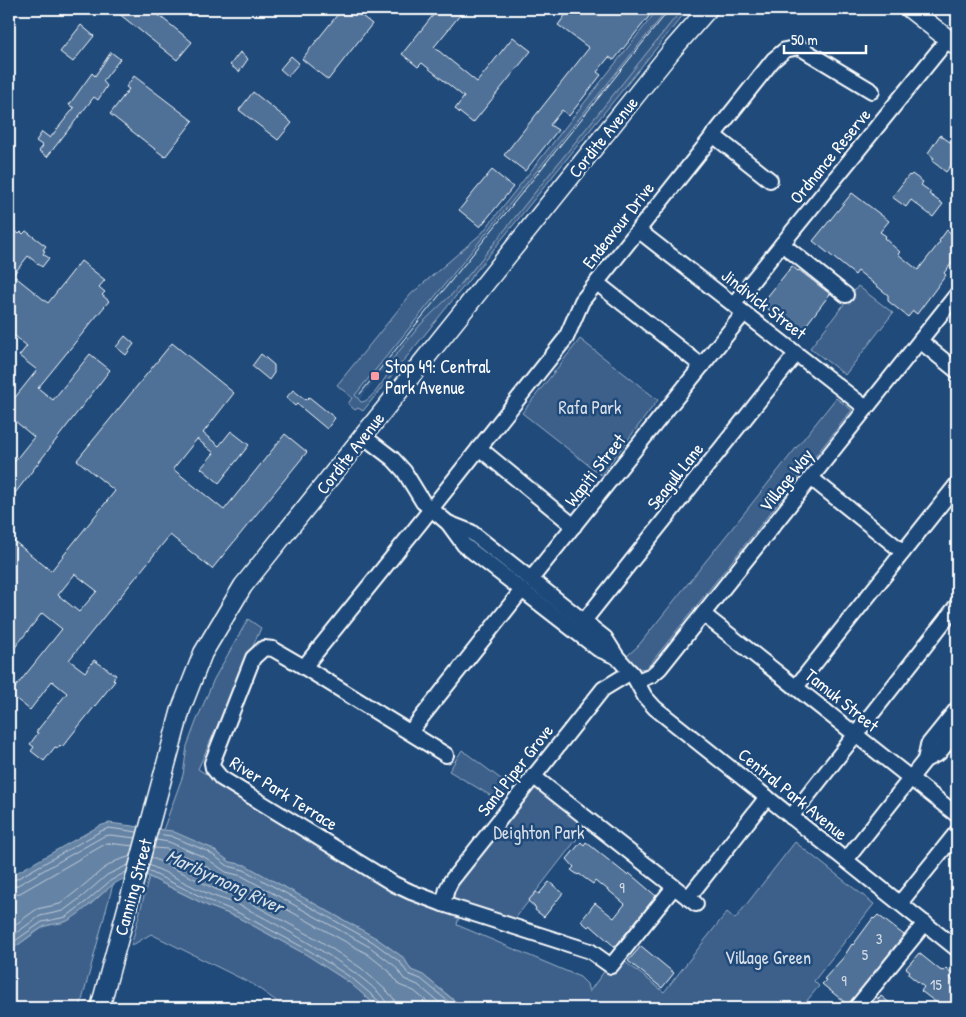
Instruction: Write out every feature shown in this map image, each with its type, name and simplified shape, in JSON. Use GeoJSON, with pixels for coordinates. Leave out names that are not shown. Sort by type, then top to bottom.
{"type":"FeatureCollection","features":[{"type":"Feature","properties":{"kind":"main road","name":"Cordite Avenue"},"geometry":{"type":"LineString","coordinates":[[673,49],[701,9]]}},
{"type":"Feature","properties":{"kind":"main road","name":"Cordite Avenue"},"geometry":{"type":"LineString","coordinates":[[165,765],[181,709],[203,653],[243,586],[673,49],[708,9]]}},
{"type":"Feature","properties":{"kind":"main road"},"geometry":{"type":"LineString","coordinates":[[910,9],[953,43]]}},
{"type":"Feature","properties":{"kind":"main road","name":"Canning Street"},"geometry":{"type":"LineString","coordinates":[[100,1008],[165,765]]}},
{"type":"Feature","properties":{"kind":"street","name":"Ordnance Reserve"},"geometry":{"type":"LineString","coordinates":[[740,296],[953,43]]}},
{"type":"Feature","properties":{"kind":"street","name":"Endeavour Drive"},"geometry":{"type":"LineString","coordinates":[[304,667],[566,338],[582,301],[773,60],[785,50],[799,47],[872,91]]}},
{"type":"Feature","properties":{"kind":"street"},"geometry":{"type":"LineString","coordinates":[[713,135],[770,180]]}},
{"type":"Feature","properties":{"kind":"street","name":"Jindivick Street"},"geometry":{"type":"LineString","coordinates":[[638,230],[866,408]]}},
{"type":"Feature","properties":{"kind":"street"},"geometry":{"type":"LineString","coordinates":[[782,244],[846,295]]}},
{"type":"Feature","properties":{"kind":"street"},"geometry":{"type":"LineString","coordinates":[[597,282],[702,366]]}},
{"type":"Feature","properties":{"kind":"street","name":"Village Way"},"geometry":{"type":"LineString","coordinates":[[634,677],[652,675],[660,668],[957,294]]}},
{"type":"Feature","properties":{"kind":"street","name":"Wapiti Street"},"geometry":{"type":"LineString","coordinates":[[532,579],[744,313]]}},
{"type":"Feature","properties":{"kind":"street"},"geometry":{"type":"LineString","coordinates":[[920,341],[957,371]]}},
{"type":"Feature","properties":{"kind":"street","name":"Seagull Lane"},"geometry":{"type":"LineString","coordinates":[[584,621],[796,354]]}},
{"type":"Feature","properties":{"kind":"street","name":"Central Park Avenue"},"geometry":{"type":"LineString","coordinates":[[363,436],[393,459],[404,471],[423,502],[448,523],[464,545],[598,649],[617,657]]}},
{"type":"Feature","properties":{"kind":"street"},"geometry":{"type":"LineString","coordinates":[[479,448],[574,526]]}},
{"type":"Feature","properties":{"kind":"street"},"geometry":{"type":"LineString","coordinates":[[811,478],[903,552]]}},
{"type":"Feature","properties":{"kind":"street"},"geometry":{"type":"LineString","coordinates":[[796,687],[957,484]]}},
{"type":"Feature","properties":{"kind":"street","name":"Central Park Avenue"},"geometry":{"type":"LineString","coordinates":[[448,523],[471,532],[605,638],[617,657],[634,677],[645,697],[655,708],[957,949]]}},
{"type":"Feature","properties":{"kind":"street"},"geometry":{"type":"LineString","coordinates":[[410,732],[522,590]]}},
{"type":"Feature","properties":{"kind":"street"},"geometry":{"type":"LineString","coordinates":[[791,817],[957,605]]}},
{"type":"Feature","properties":{"kind":"street","name":"Tamuk Street"},"geometry":{"type":"LineString","coordinates":[[703,614],[957,815]]}},
{"type":"Feature","properties":{"kind":"street","name":"River Park Terrace"},"geometry":{"type":"LineString","coordinates":[[446,755],[304,667],[273,649],[264,648],[256,654],[213,760],[213,768],[221,778],[394,884],[443,904],[590,951],[611,966],[674,887]]}},
{"type":"Feature","properties":{"kind":"street","name":"Sand Piper Grove"},"geometry":{"type":"LineString","coordinates":[[443,904],[451,881],[603,688],[634,677]]}},
{"type":"Feature","properties":{"kind":"street"},"geometry":{"type":"LineString","coordinates":[[925,760],[928,745],[957,709]]}},
{"type":"Feature","properties":{"kind":"street"},"geometry":{"type":"LineString","coordinates":[[846,860],[925,760],[939,753],[957,730]]}},
{"type":"Feature","properties":{"kind":"street"},"geometry":{"type":"LineString","coordinates":[[533,776],[692,901],[767,797]]}},
{"type":"Feature","properties":{"kind":"street"},"geometry":{"type":"LineString","coordinates":[[900,903],[957,832]]}},
{"type":"Feature","properties":{"kind":"street"},"geometry":{"type":"LineString","coordinates":[[856,1008],[925,923]]}},
{"type":"Feature","properties":{"kind":"shaded area"},"geometry":{"type":"Polygon","coordinates":[[[668,9],[682,9],[471,272],[453,293],[421,324],[359,400],[355,396],[668,9]]]}},
{"type":"Feature","properties":{"kind":"green space"},"geometry":{"type":"Polygon","coordinates":[[[658,9],[668,9],[355,395],[361,402],[376,392],[387,375],[383,371],[421,324],[453,293],[471,272],[682,9],[688,9],[363,411],[358,408],[355,410],[348,404],[352,398],[337,385],[411,294],[482,233],[658,9]]]}},
{"type":"Feature","properties":{"kind":"green space"},"geometry":{"type":"Polygon","coordinates":[[[858,286],[893,313],[845,375],[810,348],[858,286]]]}},
{"type":"Feature","properties":{"kind":"green space","name":"Rafa Park"},"geometry":{"type":"Polygon","coordinates":[[[580,339],[658,400],[601,475],[522,413],[580,339]]]}},
{"type":"Feature","properties":{"kind":"green space"},"geometry":{"type":"Polygon","coordinates":[[[836,398],[852,410],[647,668],[639,669],[627,656],[638,646],[836,398]]]}},
{"type":"Feature","properties":{"kind":"green space","name":"Village Green"},"geometry":{"type":"Polygon","coordinates":[[[248,619],[261,628],[198,769],[402,897],[459,916],[457,925],[580,977],[587,984],[589,992],[606,969],[612,973],[623,960],[664,992],[727,912],[735,919],[795,842],[874,904],[814,981],[819,986],[801,1008],[467,1008],[459,1004],[423,975],[411,970],[404,958],[376,938],[245,865],[230,862],[211,848],[163,830],[183,775],[187,746],[196,722],[214,679],[248,619]]]}},
{"type":"Feature","properties":{"kind":"green space"},"geometry":{"type":"Polygon","coordinates":[[[462,750],[509,785],[498,800],[449,771],[462,750]]]}},
{"type":"Feature","properties":{"kind":"green space","name":"Deighton Park"},"geometry":{"type":"Polygon","coordinates":[[[533,784],[587,826],[514,920],[459,903],[452,897],[455,886],[533,784]]]}},
{"type":"Feature","properties":{"kind":"green space"},"geometry":{"type":"Polygon","coordinates":[[[149,877],[208,906],[237,917],[307,955],[350,983],[379,1008],[286,1008],[254,985],[151,934],[131,946],[149,877]]]}},
{"type":"Feature","properties":{"kind":"green space"},"geometry":{"type":"Polygon","coordinates":[[[113,884],[80,1008],[9,1008],[9,951],[45,926],[67,921],[90,905],[113,884]]]}},
{"type":"Feature","properties":{"kind":"water","name":"Maribyrnong River"},"geometry":{"type":"Polygon","coordinates":[[[109,823],[172,831],[211,848],[230,862],[245,865],[376,938],[404,958],[411,970],[423,975],[458,1004],[467,1008],[379,1008],[350,983],[307,955],[237,917],[208,906],[146,875],[134,875],[114,884],[69,920],[43,927],[9,951],[9,877],[99,826],[109,823]]]}},
{"type":"Feature","properties":{"kind":"building"},"geometry":{"type":"Polygon","coordinates":[[[113,9],[151,9],[192,42],[177,60],[113,9]]]}},
{"type":"Feature","properties":{"kind":"building"},"geometry":{"type":"Polygon","coordinates":[[[342,9],[353,9],[372,24],[328,80],[302,59],[342,9]]]}},
{"type":"Feature","properties":{"kind":"building"},"geometry":{"type":"Polygon","coordinates":[[[438,9],[465,9],[434,47],[477,82],[513,37],[531,51],[473,123],[455,109],[464,97],[422,63],[418,67],[402,54],[438,9]]]}},
{"type":"Feature","properties":{"kind":"building"},"geometry":{"type":"Polygon","coordinates":[[[570,9],[655,9],[614,60],[609,57],[597,72],[601,75],[569,116],[562,110],[550,125],[558,130],[525,171],[504,155],[589,48],[558,25],[570,9]]]}},
{"type":"Feature","properties":{"kind":"building"},"geometry":{"type":"Polygon","coordinates":[[[81,25],[94,36],[73,62],[60,52],[81,25]]]}},
{"type":"Feature","properties":{"kind":"building"},"geometry":{"type":"Polygon","coordinates":[[[111,52],[120,59],[103,81],[107,86],[98,100],[94,97],[47,157],[39,151],[43,146],[36,141],[42,132],[50,138],[74,108],[69,105],[92,73],[95,76],[111,52]]]}},
{"type":"Feature","properties":{"kind":"building"},"geometry":{"type":"Polygon","coordinates":[[[240,52],[248,59],[239,72],[230,65],[240,52]]]}},
{"type":"Feature","properties":{"kind":"building"},"geometry":{"type":"Polygon","coordinates":[[[291,56],[299,63],[288,76],[280,69],[291,56]]]}},
{"type":"Feature","properties":{"kind":"building"},"geometry":{"type":"Polygon","coordinates":[[[134,76],[193,121],[165,157],[110,114],[129,89],[126,87],[134,76]]]}},
{"type":"Feature","properties":{"kind":"building"},"geometry":{"type":"Polygon","coordinates":[[[253,92],[292,123],[278,140],[239,110],[253,92]]]}},
{"type":"Feature","properties":{"kind":"building"},"geometry":{"type":"Polygon","coordinates":[[[940,135],[957,147],[957,158],[946,172],[932,161],[934,158],[928,153],[940,135]]]}},
{"type":"Feature","properties":{"kind":"building"},"geometry":{"type":"Polygon","coordinates":[[[492,170],[513,187],[480,227],[459,210],[492,170]]]}},
{"type":"Feature","properties":{"kind":"building"},"geometry":{"type":"Polygon","coordinates":[[[912,174],[923,182],[921,185],[931,192],[929,194],[943,204],[933,217],[911,200],[906,207],[892,197],[909,175],[912,174]]]}},
{"type":"Feature","properties":{"kind":"building"},"geometry":{"type":"Polygon","coordinates":[[[852,193],[889,221],[880,232],[900,252],[898,254],[918,270],[947,230],[957,238],[957,256],[944,273],[946,275],[917,314],[913,311],[908,317],[888,301],[888,295],[858,271],[855,275],[813,241],[852,193]]]}},
{"type":"Feature","properties":{"kind":"building"},"geometry":{"type":"Polygon","coordinates":[[[13,229],[19,234],[21,232],[23,234],[26,231],[46,246],[43,254],[49,258],[42,267],[28,256],[13,275],[48,303],[81,261],[105,280],[99,287],[105,292],[102,295],[109,301],[38,388],[53,400],[90,354],[110,370],[9,501],[9,468],[34,437],[9,416],[9,405],[37,370],[19,356],[27,346],[9,331],[9,235],[13,229]]]}},
{"type":"Feature","properties":{"kind":"building"},"geometry":{"type":"Polygon","coordinates":[[[792,266],[830,294],[800,333],[768,309],[769,307],[763,302],[792,266]]]}},
{"type":"Feature","properties":{"kind":"building"},"geometry":{"type":"Polygon","coordinates":[[[125,336],[134,344],[126,355],[116,347],[125,336]]]}},
{"type":"Feature","properties":{"kind":"building"},"geometry":{"type":"Polygon","coordinates":[[[172,343],[234,393],[203,433],[219,446],[231,431],[249,445],[219,483],[201,468],[214,453],[197,439],[173,469],[224,510],[285,434],[307,452],[212,569],[170,535],[69,660],[85,672],[94,660],[116,675],[113,679],[115,681],[62,747],[60,745],[58,748],[55,747],[44,761],[31,751],[34,747],[30,744],[38,733],[36,732],[67,693],[52,681],[30,710],[10,694],[62,629],[42,613],[9,655],[9,537],[51,571],[115,491],[77,460],[172,343]],[[75,574],[58,595],[79,612],[97,591],[75,574]]]}},
{"type":"Feature","properties":{"kind":"building"},"geometry":{"type":"Polygon","coordinates":[[[261,354],[274,365],[274,373],[269,380],[252,366],[261,354]]]}},
{"type":"Feature","properties":{"kind":"building"},"geometry":{"type":"Polygon","coordinates":[[[293,390],[306,400],[309,397],[335,418],[327,429],[297,404],[295,406],[286,398],[293,390]]]}},
{"type":"Feature","properties":{"kind":"building"},"geometry":{"type":"Polygon","coordinates":[[[581,842],[584,845],[586,842],[627,875],[629,873],[656,896],[615,947],[590,925],[588,927],[581,921],[595,903],[614,918],[625,904],[602,885],[595,881],[593,884],[571,870],[574,867],[567,859],[581,842]]]}},
{"type":"Feature","properties":{"kind":"building"},"geometry":{"type":"Polygon","coordinates":[[[549,882],[563,893],[544,917],[528,901],[536,892],[539,894],[549,882]]]}},
{"type":"Feature","properties":{"kind":"building"},"geometry":{"type":"Polygon","coordinates":[[[878,915],[904,935],[848,1005],[822,984],[873,918],[878,915]]]}},
{"type":"Feature","properties":{"kind":"building"},"geometry":{"type":"Polygon","coordinates":[[[641,946],[674,973],[662,988],[628,961],[641,946]]]}},
{"type":"Feature","properties":{"kind":"building"},"geometry":{"type":"Polygon","coordinates":[[[919,953],[940,970],[943,971],[946,968],[953,974],[950,978],[957,984],[957,1001],[952,1008],[935,1008],[938,1004],[921,991],[924,987],[908,974],[910,971],[906,968],[919,953]]]}},
{"type":"Feature","properties":{"kind":"building"},"geometry":{"type":"Polygon","coordinates":[[[881,996],[896,1008],[867,1008],[876,997],[879,999],[881,996]]]}},
{"type":"Feature","properties":{"kind":"tram line"},"geometry":{"type":"LineString","coordinates":[[360,394],[670,9]]}},
{"type":"Feature","properties":{"kind":"place","name":"Stop 49: Central Park Avenue"},"geometry":{"type":"Point","coordinates":[375,376]}}]}
